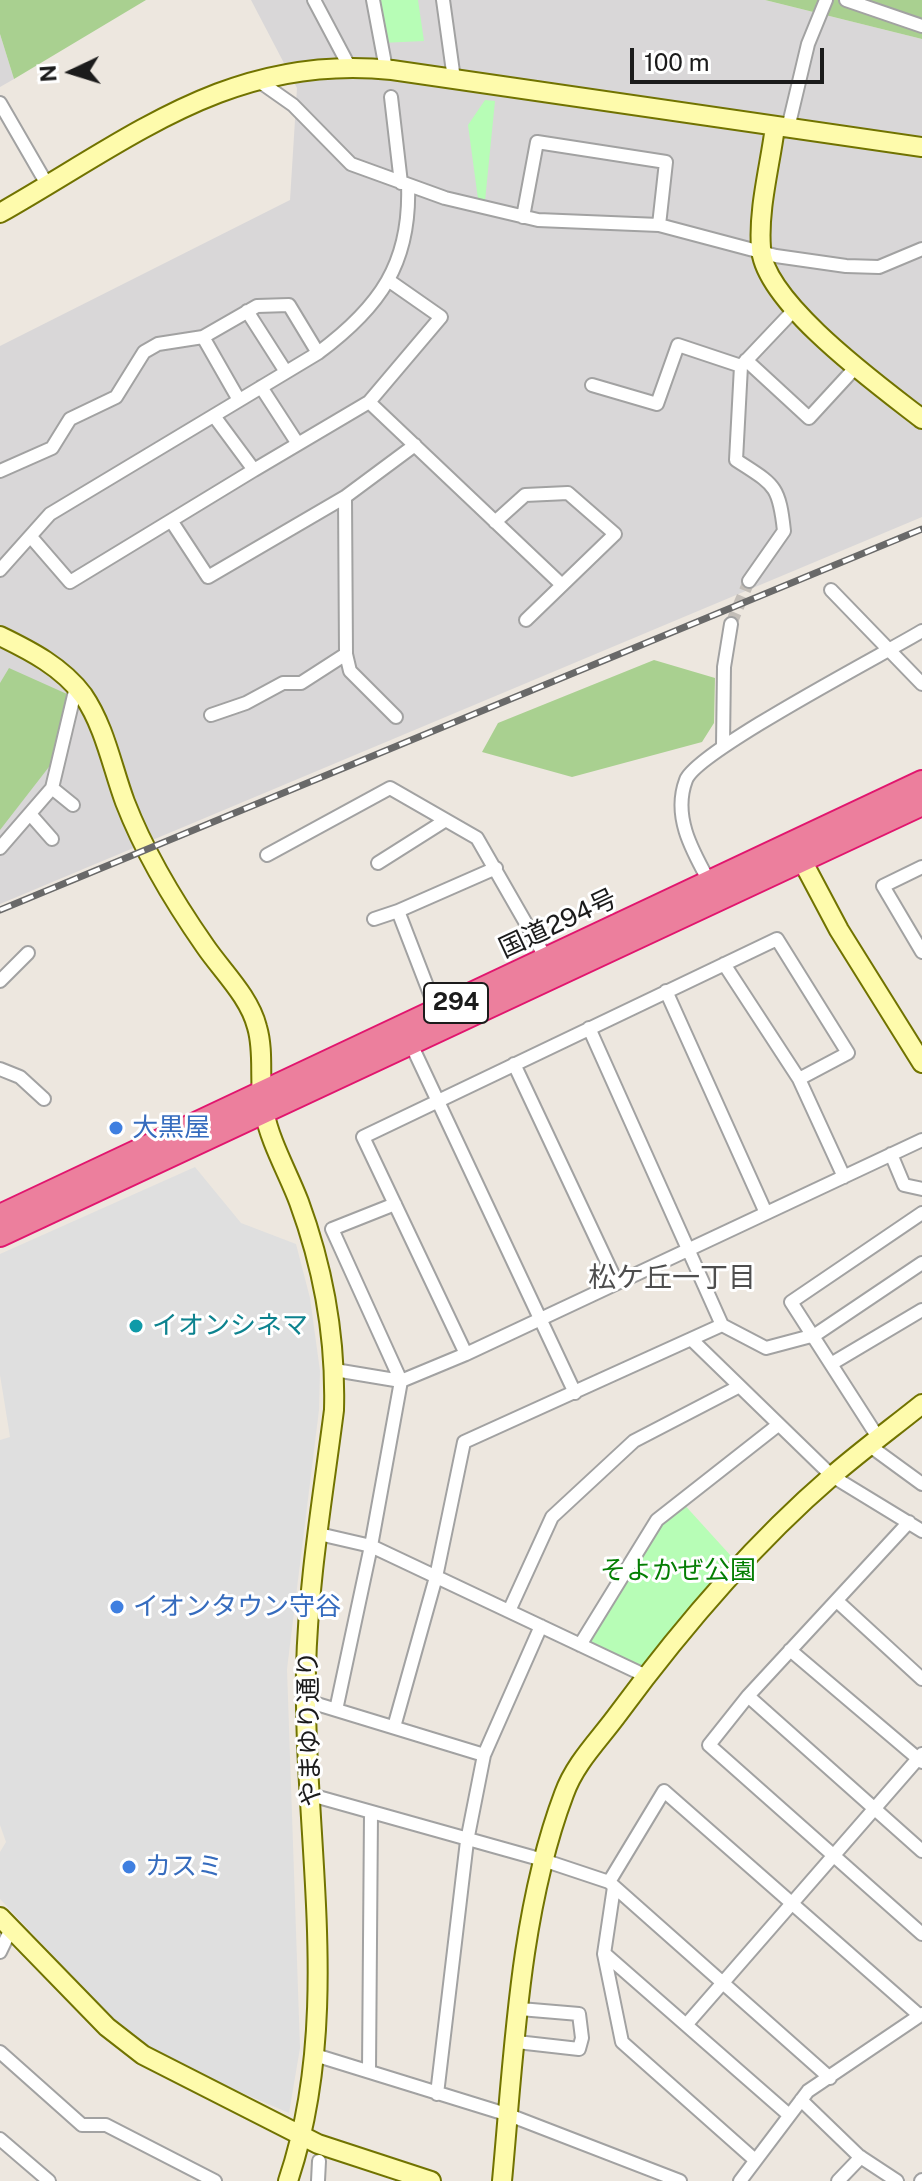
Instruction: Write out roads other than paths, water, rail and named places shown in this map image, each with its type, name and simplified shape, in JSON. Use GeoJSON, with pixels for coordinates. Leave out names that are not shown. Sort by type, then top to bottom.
{"type":"FeatureCollection","features":[{"type":"Feature","properties":{"kind":"highway","name":"国道294号"},"geometry":{"type":"LineString","coordinates":[[0,1216],[411,1044],[797,851],[922,782]]}},
{"type":"Feature","properties":{"kind":"highway","name":"国道294号"},"geometry":{"type":"LineString","coordinates":[[0,1235],[263,1104],[437,1012],[710,883],[922,804]]}},
{"type":"Feature","properties":{"kind":"street"},"geometry":{"type":"LineString","coordinates":[[314,0],[349,66]]}},
{"type":"Feature","properties":{"kind":"street"},"geometry":{"type":"LineString","coordinates":[[373,0],[386,69]]}},
{"type":"Feature","properties":{"kind":"street"},"geometry":{"type":"LineString","coordinates":[[443,0],[454,79]]}},
{"type":"Feature","properties":{"kind":"street"},"geometry":{"type":"LineString","coordinates":[[826,0],[781,127],[760,251],[770,275],[795,309],[855,368],[922,419]]}},
{"type":"Feature","properties":{"kind":"street"},"geometry":{"type":"LineString","coordinates":[[846,0],[922,26]]}},
{"type":"Feature","properties":{"kind":"street"},"geometry":{"type":"LineString","coordinates":[[0,213],[206,96],[255,78],[314,67],[349,66],[454,79],[922,147]]}},
{"type":"Feature","properties":{"kind":"street"},"geometry":{"type":"LineString","coordinates":[[255,78],[293,105],[351,164],[404,184],[523,217],[659,225],[760,251],[866,268],[891,263],[922,249]]}},
{"type":"Feature","properties":{"kind":"street"},"geometry":{"type":"LineString","coordinates":[[0,570],[50,514],[318,353],[368,311],[388,280],[405,242],[409,220],[391,97]]}},
{"type":"Feature","properties":{"kind":"street"},"geometry":{"type":"LineString","coordinates":[[0,103],[48,186]]}},
{"type":"Feature","properties":{"kind":"street"},"geometry":{"type":"LineString","coordinates":[[523,217],[537,142],[666,162],[659,225]]}},
{"type":"Feature","properties":{"kind":"street"},"geometry":{"type":"LineString","coordinates":[[31,537],[70,582],[369,402],[441,317],[388,280]]}},
{"type":"Feature","properties":{"kind":"street"},"geometry":{"type":"LineString","coordinates":[[0,471],[52,448],[70,419],[116,397],[144,352],[158,344],[203,337],[227,327],[257,306],[289,305],[318,353]]}},
{"type":"Feature","properties":{"kind":"street"},"geometry":{"type":"LineString","coordinates":[[749,581],[784,531],[780,497],[770,482],[736,460],[743,363],[795,309]]}},
{"type":"Feature","properties":{"kind":"street"},"geometry":{"type":"LineString","coordinates":[[247,311],[286,372]]}},
{"type":"Feature","properties":{"kind":"street"},"geometry":{"type":"LineString","coordinates":[[203,337],[239,400]]}},
{"type":"Feature","properties":{"kind":"street"},"geometry":{"type":"LineString","coordinates":[[592,385],[657,404],[678,345],[743,363],[809,418],[855,368]]}},
{"type":"Feature","properties":{"kind":"street"},"geometry":{"type":"LineString","coordinates":[[261,387],[298,444]]}},
{"type":"Feature","properties":{"kind":"street"},"geometry":{"type":"LineString","coordinates":[[369,402],[562,585]]}},
{"type":"Feature","properties":{"kind":"street"},"geometry":{"type":"LineString","coordinates":[[214,416],[254,470]]}},
{"type":"Feature","properties":{"kind":"street"},"geometry":{"type":"LineString","coordinates":[[172,522],[208,577],[345,497],[415,445]]}},
{"type":"Feature","properties":{"kind":"street"},"geometry":{"type":"LineString","coordinates":[[495,522],[525,495],[568,493],[615,534],[526,620]]}},
{"type":"Feature","properties":{"kind":"street"},"geometry":{"type":"LineString","coordinates":[[345,497],[346,654],[350,671],[396,717]]}},
{"type":"Feature","properties":{"kind":"street"},"geometry":{"type":"LineString","coordinates":[[831,590],[922,684]]}},
{"type":"Feature","properties":{"kind":"street"},"geometry":{"type":"LineString","coordinates":[[723,745],[724,667],[731,624]]}},
{"type":"Feature","properties":{"kind":"street"},"geometry":{"type":"LineString","coordinates":[[710,883],[686,841],[683,798],[686,778],[723,745],[922,631]]}},
{"type":"Feature","properties":{"kind":"street","name":"やまゆり通り"},"geometry":{"type":"LineString","coordinates":[[0,636],[37,654],[76,687],[101,729],[126,804],[152,857],[204,944],[252,1013],[258,1028],[263,1104],[319,1262],[335,1370],[308,1633],[307,1701],[318,1956],[315,2055],[302,2136],[288,2181]]}},
{"type":"Feature","properties":{"kind":"street"},"geometry":{"type":"LineString","coordinates":[[211,715],[246,703],[283,683],[301,683],[346,654]]}},
{"type":"Feature","properties":{"kind":"street"},"geometry":{"type":"LineString","coordinates":[[0,848],[52,788],[76,687]]}},
{"type":"Feature","properties":{"kind":"street"},"geometry":{"type":"LineString","coordinates":[[52,788],[73,805]]}},
{"type":"Feature","properties":{"kind":"street"},"geometry":{"type":"LineString","coordinates":[[267,855],[390,788],[477,838],[547,960]]}},
{"type":"Feature","properties":{"kind":"street"},"geometry":{"type":"LineString","coordinates":[[30,814],[52,839]]}},
{"type":"Feature","properties":{"kind":"street"},"geometry":{"type":"LineString","coordinates":[[378,863],[446,820]]}},
{"type":"Feature","properties":{"kind":"street"},"geometry":{"type":"LineString","coordinates":[[797,851],[839,930],[922,1063]]}},
{"type":"Feature","properties":{"kind":"street"},"geometry":{"type":"LineString","coordinates":[[922,867],[883,886],[922,952]]}},
{"type":"Feature","properties":{"kind":"street"},"geometry":{"type":"LineString","coordinates":[[374,919],[496,868]]}},
{"type":"Feature","properties":{"kind":"street"},"geometry":{"type":"LineString","coordinates":[[398,911],[437,1012]]}},
{"type":"Feature","properties":{"kind":"street"},"geometry":{"type":"LineString","coordinates":[[466,1354],[363,1137],[777,939],[848,1053],[799,1079]]}},
{"type":"Feature","properties":{"kind":"street"},"geometry":{"type":"LineString","coordinates":[[0,981],[28,953]]}},
{"type":"Feature","properties":{"kind":"street"},"geometry":{"type":"LineString","coordinates":[[724,964],[799,1079],[844,1177]]}},
{"type":"Feature","properties":{"kind":"street"},"geometry":{"type":"LineString","coordinates":[[666,991],[766,1213]]}},
{"type":"Feature","properties":{"kind":"street"},"geometry":{"type":"LineString","coordinates":[[589,1028],[722,1325],[766,1348],[813,1335],[921,1266]]}},
{"type":"Feature","properties":{"kind":"street"},"geometry":{"type":"LineString","coordinates":[[411,1044],[575,1393]]}},
{"type":"Feature","properties":{"kind":"street"},"geometry":{"type":"LineString","coordinates":[[514,1064],[617,1283]]}},
{"type":"Feature","properties":{"kind":"street"},"geometry":{"type":"LineString","coordinates":[[0,1069],[20,1077],[44,1099]]}},
{"type":"Feature","properties":{"kind":"street"},"geometry":{"type":"LineString","coordinates":[[335,1370],[401,1381],[466,1354],[922,1140]]}},
{"type":"Feature","properties":{"kind":"street"},"geometry":{"type":"LineString","coordinates":[[891,1154],[904,1185],[922,1189]]}},
{"type":"Feature","properties":{"kind":"street"},"geometry":{"type":"LineString","coordinates":[[336,1710],[371,1546],[401,1381],[332,1229],[395,1204]]}},
{"type":"Feature","properties":{"kind":"street"},"geometry":{"type":"LineString","coordinates":[[922,1213],[791,1302],[831,1364],[875,1443],[922,1484]]}},
{"type":"Feature","properties":{"kind":"street"},"geometry":{"type":"LineString","coordinates":[[831,1364],[922,1310]]}},
{"type":"Feature","properties":{"kind":"street"},"geometry":{"type":"LineString","coordinates":[[394,1727],[436,1577],[464,1442],[722,1325]]}},
{"type":"Feature","properties":{"kind":"street"},"geometry":{"type":"LineString","coordinates":[[691,1339],[832,1476],[922,1531]]}},
{"type":"Feature","properties":{"kind":"street"},"geometry":{"type":"LineString","coordinates":[[509,1611],[552,1517],[634,1441],[738,1387]]}},
{"type":"Feature","properties":{"kind":"street"},"geometry":{"type":"LineString","coordinates":[[502,2181],[530,1924],[543,1860],[565,1791],[587,1751],[644,1675],[741,1567],[832,1476],[922,1404]]}},
{"type":"Feature","properties":{"kind":"street"},"geometry":{"type":"LineString","coordinates":[[580,1645],[657,1520],[778,1425]]}},
{"type":"Feature","properties":{"kind":"street"},"geometry":{"type":"LineString","coordinates":[[909,1522],[748,1696],[709,1745],[922,1934]]}},
{"type":"Feature","properties":{"kind":"street"},"geometry":{"type":"LineString","coordinates":[[319,1534],[371,1546],[644,1675]]}},
{"type":"Feature","properties":{"kind":"street"},"geometry":{"type":"LineString","coordinates":[[837,1601],[922,1679]]}},
{"type":"Feature","properties":{"kind":"street"},"geometry":{"type":"LineString","coordinates":[[437,2094],[467,1841],[484,1755],[541,1626]]}},
{"type":"Feature","properties":{"kind":"street"},"geometry":{"type":"LineString","coordinates":[[686,2025],[790,1902],[921,1758],[790,1650]]}},
{"type":"Feature","properties":{"kind":"street"},"geometry":{"type":"LineString","coordinates":[[748,1696],[922,1851]]}},
{"type":"Feature","properties":{"kind":"street"},"geometry":{"type":"LineString","coordinates":[[307,1701],[484,1755]]}},
{"type":"Feature","properties":{"kind":"street"},"geometry":{"type":"LineString","coordinates":[[740,2181],[808,2091],[920,2015],[664,1791],[611,1885],[604,1954],[622,2042],[755,2160]]}},
{"type":"Feature","properties":{"kind":"street"},"geometry":{"type":"LineString","coordinates":[[311,1795],[543,1860],[611,1885],[830,2078]]}},
{"type":"Feature","properties":{"kind":"street"},"geometry":{"type":"LineString","coordinates":[[369,2070],[371,1813]]}},
{"type":"Feature","properties":{"kind":"street"},"geometry":{"type":"LineString","coordinates":[[0,1952],[6,1923]]}},
{"type":"Feature","properties":{"kind":"street"},"geometry":{"type":"LineString","coordinates":[[6,1923],[107,2027],[143,2055],[302,2136],[431,2181]]}},
{"type":"Feature","properties":{"kind":"street"},"geometry":{"type":"LineString","coordinates":[[604,1954],[789,2115]]}},
{"type":"Feature","properties":{"kind":"street"},"geometry":{"type":"LineString","coordinates":[[517,2042],[579,2049],[582,2038],[579,2014],[520,2009]]}},
{"type":"Feature","properties":{"kind":"street"},"geometry":{"type":"LineString","coordinates":[[0,2052],[82,2125],[106,2125],[215,2181]]}},
{"type":"Feature","properties":{"kind":"street"},"geometry":{"type":"LineString","coordinates":[[315,2055],[509,2115],[680,2181]]}},
{"type":"Feature","properties":{"kind":"street"},"geometry":{"type":"LineString","coordinates":[[801,2100],[861,2157],[897,2181]]}},
{"type":"Feature","properties":{"kind":"street"},"geometry":{"type":"LineString","coordinates":[[0,2139],[49,2181]]}},
{"type":"Feature","properties":{"kind":"street"},"geometry":{"type":"LineString","coordinates":[[838,2181],[861,2157]]}},
{"type":"Feature","properties":{"kind":"street"},"geometry":{"type":"LineString","coordinates":[[318,2181],[319,2161]]}},
{"type":"Feature","properties":{"kind":"tunnel"},"geometry":{"type":"LineString","coordinates":[[731,624],[749,581]]}},
{"type":"Feature","properties":{"kind":"railway"},"geometry":{"type":"LineString","coordinates":[[0,910],[922,529]]}},
{"type":"Feature","properties":{"kind":"place","name":"大黒屋"},"geometry":{"type":"Point","coordinates":[116,1128]}},
{"type":"Feature","properties":{"kind":"place","name":"イオンシネマ"},"geometry":{"type":"Point","coordinates":[136,1326]}},
{"type":"Feature","properties":{"kind":"place","name":"イオンタウン守谷"},"geometry":{"type":"Point","coordinates":[117,1607]}},
{"type":"Feature","properties":{"kind":"place","name":"カスミ"},"geometry":{"type":"Point","coordinates":[129,1867]}},
{"type":"Feature","properties":{"kind":"district","name":"松ケ丘一丁目"},"geometry":{"type":"Point","coordinates":[672,1278]}},
{"type":"Feature","properties":{"kind":"park label","name":"そよかぜ公園"},"geometry":{"type":"Point","coordinates":[678,1571]}}]}
